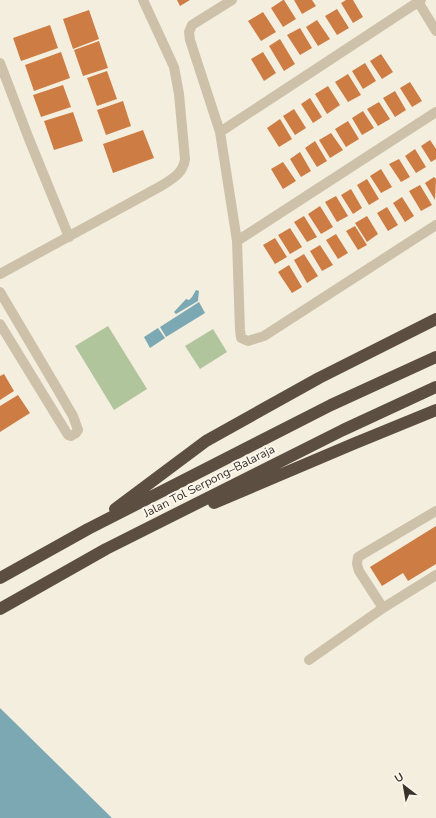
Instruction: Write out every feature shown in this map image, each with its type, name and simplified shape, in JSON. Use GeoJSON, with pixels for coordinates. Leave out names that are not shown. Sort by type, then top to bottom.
{"type":"FeatureCollection","features":[{"type":"Feature","properties":{"kind":"highway"},"geometry":{"type":"LineString","coordinates":[[88,529],[206,441],[319,378],[436,319]]}},
{"type":"Feature","properties":{"kind":"highway","name":"Jalan Tol Serpong–Balaraja"},"geometry":{"type":"LineString","coordinates":[[0,578],[88,529],[331,405],[436,357]]}},
{"type":"Feature","properties":{"kind":"highway","name":"Jalan Tol Serpong–Balaraja"},"geometry":{"type":"LineString","coordinates":[[0,609],[106,549],[343,430],[436,387]]}},
{"type":"Feature","properties":{"kind":"highway"},"geometry":{"type":"LineString","coordinates":[[106,549],[352,444],[436,410]]}},
{"type":"Feature","properties":{"kind":"street"},"geometry":{"type":"LineString","coordinates":[[0,274],[161,186],[177,176],[184,167],[185,159],[179,94],[174,68],[143,0]]}},
{"type":"Feature","properties":{"kind":"street"},"geometry":{"type":"LineString","coordinates":[[232,0],[192,25],[189,32],[190,40],[220,132],[237,241],[241,338],[248,341],[264,336],[436,225]]}},
{"type":"Feature","properties":{"kind":"street"},"geometry":{"type":"LineString","coordinates":[[220,132],[419,1],[436,30]]}},
{"type":"Feature","properties":{"kind":"street"},"geometry":{"type":"LineString","coordinates":[[0,63],[29,140],[69,237]]}},
{"type":"Feature","properties":{"kind":"street"},"geometry":{"type":"LineString","coordinates":[[237,241],[436,112]]}},
{"type":"Feature","properties":{"kind":"street"},"geometry":{"type":"LineString","coordinates":[[0,292],[73,416],[78,430],[73,435],[69,436],[65,431],[0,324]]}},
{"type":"Feature","properties":{"kind":"street"},"geometry":{"type":"LineString","coordinates":[[383,608],[359,571],[357,564],[358,557],[436,511]]}},
{"type":"Feature","properties":{"kind":"street"},"geometry":{"type":"LineString","coordinates":[[309,660],[383,608],[436,575]]}},
{"type":"Feature","properties":{"kind":"green space"},"geometry":{"type":"Polygon","coordinates":[[[108,326],[147,389],[114,410],[75,346],[108,326]]]}},
{"type":"Feature","properties":{"kind":"green space"},"geometry":{"type":"Polygon","coordinates":[[[213,329],[227,352],[200,369],[185,346],[213,329]]]}},
{"type":"Feature","properties":{"kind":"water"},"geometry":{"type":"Polygon","coordinates":[[[196,290],[199,291],[198,301],[176,314],[174,312],[186,299],[189,300],[192,297],[196,290]]]}},
{"type":"Feature","properties":{"kind":"water"},"geometry":{"type":"Polygon","coordinates":[[[199,302],[205,313],[166,337],[160,327],[199,302]]]}},
{"type":"Feature","properties":{"kind":"water"},"geometry":{"type":"Polygon","coordinates":[[[158,328],[165,338],[150,348],[144,337],[158,328]]]}},
{"type":"Feature","properties":{"kind":"water"},"geometry":{"type":"Polygon","coordinates":[[[0,708],[112,818],[0,818],[0,708]]]}},
{"type":"Feature","properties":{"kind":"building"},"geometry":{"type":"Polygon","coordinates":[[[177,0],[190,0],[180,6],[177,0]]]}},
{"type":"Feature","properties":{"kind":"building"},"geometry":{"type":"Polygon","coordinates":[[[283,0],[296,19],[283,27],[271,8],[283,0]]]}},
{"type":"Feature","properties":{"kind":"building"},"geometry":{"type":"Polygon","coordinates":[[[294,0],[312,0],[316,6],[302,14],[294,0]]]}},
{"type":"Feature","properties":{"kind":"building"},"geometry":{"type":"Polygon","coordinates":[[[346,0],[353,0],[363,17],[353,23],[341,3],[346,0]]]}},
{"type":"Feature","properties":{"kind":"building"},"geometry":{"type":"Polygon","coordinates":[[[337,9],[349,28],[337,35],[325,16],[337,9]]]}},
{"type":"Feature","properties":{"kind":"building"},"geometry":{"type":"Polygon","coordinates":[[[89,10],[99,39],[73,49],[63,19],[89,10]]]}},
{"type":"Feature","properties":{"kind":"building"},"geometry":{"type":"Polygon","coordinates":[[[263,12],[276,32],[261,41],[248,21],[263,12]]]}},
{"type":"Feature","properties":{"kind":"building"},"geometry":{"type":"Polygon","coordinates":[[[317,20],[330,39],[318,46],[306,27],[317,20]]]}},
{"type":"Feature","properties":{"kind":"building"},"geometry":{"type":"Polygon","coordinates":[[[50,25],[58,48],[21,61],[13,38],[50,25]]]}},
{"type":"Feature","properties":{"kind":"building"},"geometry":{"type":"Polygon","coordinates":[[[300,28],[312,48],[300,55],[287,35],[300,28]]]}},
{"type":"Feature","properties":{"kind":"building"},"geometry":{"type":"Polygon","coordinates":[[[280,39],[295,64],[284,71],[269,46],[280,39]]]}},
{"type":"Feature","properties":{"kind":"building"},"geometry":{"type":"Polygon","coordinates":[[[99,41],[108,68],[83,76],[74,50],[99,41]]]}},
{"type":"Feature","properties":{"kind":"building"},"geometry":{"type":"Polygon","coordinates":[[[61,52],[70,78],[34,91],[25,65],[61,52]]]}},
{"type":"Feature","properties":{"kind":"building"},"geometry":{"type":"Polygon","coordinates":[[[263,52],[276,73],[264,81],[251,59],[263,52]]]}},
{"type":"Feature","properties":{"kind":"building"},"geometry":{"type":"Polygon","coordinates":[[[381,54],[393,72],[382,79],[370,61],[381,54]]]}},
{"type":"Feature","properties":{"kind":"building"},"geometry":{"type":"Polygon","coordinates":[[[365,63],[376,81],[363,89],[352,71],[365,63]]]}},
{"type":"Feature","properties":{"kind":"building"},"geometry":{"type":"Polygon","coordinates":[[[107,71],[117,99],[97,106],[87,78],[107,71]]]}},
{"type":"Feature","properties":{"kind":"building"},"geometry":{"type":"Polygon","coordinates":[[[348,74],[361,95],[348,102],[335,82],[348,74]]]}},
{"type":"Feature","properties":{"kind":"building"},"geometry":{"type":"Polygon","coordinates":[[[410,82],[422,101],[412,107],[400,88],[410,82]]]}},
{"type":"Feature","properties":{"kind":"building"},"geometry":{"type":"Polygon","coordinates":[[[63,85],[71,107],[41,117],[33,95],[63,85]]]}},
{"type":"Feature","properties":{"kind":"building"},"geometry":{"type":"Polygon","coordinates":[[[328,86],[340,105],[327,114],[315,94],[328,86]]]}},
{"type":"Feature","properties":{"kind":"building"},"geometry":{"type":"Polygon","coordinates":[[[395,91],[406,110],[395,117],[383,98],[395,91]]]}},
{"type":"Feature","properties":{"kind":"building"},"geometry":{"type":"Polygon","coordinates":[[[310,98],[322,117],[313,123],[301,104],[310,98]]]}},
{"type":"Feature","properties":{"kind":"building"},"geometry":{"type":"Polygon","coordinates":[[[123,101],[131,126],[106,135],[97,110],[123,101]]]}},
{"type":"Feature","properties":{"kind":"building"},"geometry":{"type":"Polygon","coordinates":[[[379,102],[390,119],[378,126],[367,109],[379,102]]]}},
{"type":"Feature","properties":{"kind":"building"},"geometry":{"type":"Polygon","coordinates":[[[294,109],[306,128],[295,135],[283,116],[294,109]]]}},
{"type":"Feature","properties":{"kind":"building"},"geometry":{"type":"Polygon","coordinates":[[[363,111],[374,128],[362,135],[352,118],[363,111]]]}},
{"type":"Feature","properties":{"kind":"building"},"geometry":{"type":"Polygon","coordinates":[[[73,112],[83,141],[54,150],[44,121],[73,112]]]}},
{"type":"Feature","properties":{"kind":"building"},"geometry":{"type":"Polygon","coordinates":[[[280,119],[292,139],[279,147],[267,128],[280,119]]]}},
{"type":"Feature","properties":{"kind":"building"},"geometry":{"type":"Polygon","coordinates":[[[348,121],[359,139],[346,147],[335,129],[348,121]]]}},
{"type":"Feature","properties":{"kind":"building"},"geometry":{"type":"Polygon","coordinates":[[[143,130],[154,158],[113,173],[103,144],[143,130]]]}},
{"type":"Feature","properties":{"kind":"building"},"geometry":{"type":"Polygon","coordinates":[[[331,133],[343,150],[330,158],[319,140],[331,133]]]}},
{"type":"Feature","properties":{"kind":"building"},"geometry":{"type":"Polygon","coordinates":[[[430,140],[436,149],[436,159],[431,162],[421,146],[430,140]]]}},
{"type":"Feature","properties":{"kind":"building"},"geometry":{"type":"Polygon","coordinates":[[[315,141],[327,161],[317,167],[305,148],[315,141]]]}},
{"type":"Feature","properties":{"kind":"building"},"geometry":{"type":"Polygon","coordinates":[[[415,149],[426,167],[416,173],[405,156],[415,149]]]}},
{"type":"Feature","properties":{"kind":"building"},"geometry":{"type":"Polygon","coordinates":[[[300,152],[311,171],[301,177],[290,159],[300,152]]]}},
{"type":"Feature","properties":{"kind":"building"},"geometry":{"type":"Polygon","coordinates":[[[399,159],[410,177],[401,182],[389,164],[399,159]]]}},
{"type":"Feature","properties":{"kind":"building"},"geometry":{"type":"Polygon","coordinates":[[[283,162],[296,181],[283,189],[271,169],[283,162]]]}},
{"type":"Feature","properties":{"kind":"building"},"geometry":{"type":"Polygon","coordinates":[[[381,169],[392,187],[381,193],[370,176],[381,169]]]}},
{"type":"Feature","properties":{"kind":"building"},"geometry":{"type":"Polygon","coordinates":[[[434,177],[436,179],[435,200],[425,183],[434,177]]]}},
{"type":"Feature","properties":{"kind":"building"},"geometry":{"type":"Polygon","coordinates":[[[367,179],[379,199],[369,205],[357,185],[367,179]]]}},
{"type":"Feature","properties":{"kind":"building"},"geometry":{"type":"Polygon","coordinates":[[[420,185],[432,205],[421,211],[409,191],[420,185]]]}},
{"type":"Feature","properties":{"kind":"building"},"geometry":{"type":"Polygon","coordinates":[[[351,189],[362,208],[353,214],[341,195],[351,189]]]}},
{"type":"Feature","properties":{"kind":"building"},"geometry":{"type":"Polygon","coordinates":[[[336,196],[348,216],[337,222],[325,202],[336,196]]]}},
{"type":"Feature","properties":{"kind":"building"},"geometry":{"type":"Polygon","coordinates":[[[402,197],[414,216],[405,222],[393,203],[402,197]]]}},
{"type":"Feature","properties":{"kind":"building"},"geometry":{"type":"Polygon","coordinates":[[[320,206],[333,227],[321,234],[308,214],[320,206]]]}},
{"type":"Feature","properties":{"kind":"building"},"geometry":{"type":"Polygon","coordinates":[[[387,207],[398,225],[388,231],[377,213],[387,207]]]}},
{"type":"Feature","properties":{"kind":"building"},"geometry":{"type":"Polygon","coordinates":[[[304,216],[317,237],[307,242],[294,222],[304,216]]]}},
{"type":"Feature","properties":{"kind":"building"},"geometry":{"type":"Polygon","coordinates":[[[367,216],[378,234],[367,242],[355,223],[367,216]]]}},
{"type":"Feature","properties":{"kind":"building"},"geometry":{"type":"Polygon","coordinates":[[[355,226],[367,245],[358,250],[346,231],[355,226]]]}},
{"type":"Feature","properties":{"kind":"building"},"geometry":{"type":"Polygon","coordinates":[[[290,228],[302,247],[290,254],[278,235],[290,228]]]}},
{"type":"Feature","properties":{"kind":"building"},"geometry":{"type":"Polygon","coordinates":[[[336,234],[348,253],[338,259],[326,240],[336,234]]]}},
{"type":"Feature","properties":{"kind":"building"},"geometry":{"type":"Polygon","coordinates":[[[275,238],[287,257],[275,264],[263,245],[275,238]]]}},
{"type":"Feature","properties":{"kind":"building"},"geometry":{"type":"Polygon","coordinates":[[[320,245],[333,265],[322,271],[310,251],[320,245]]]}},
{"type":"Feature","properties":{"kind":"building"},"geometry":{"type":"Polygon","coordinates":[[[304,254],[318,276],[307,283],[294,260],[304,254]]]}},
{"type":"Feature","properties":{"kind":"building"},"geometry":{"type":"Polygon","coordinates":[[[289,265],[302,287],[292,293],[278,272],[289,265]]]}},
{"type":"Feature","properties":{"kind":"building"},"geometry":{"type":"Polygon","coordinates":[[[4,374],[14,391],[0,400],[0,376],[4,374]]]}},
{"type":"Feature","properties":{"kind":"building"},"geometry":{"type":"Polygon","coordinates":[[[18,395],[30,413],[0,432],[0,406],[18,395]]]}},
{"type":"Feature","properties":{"kind":"building"},"geometry":{"type":"Polygon","coordinates":[[[436,526],[436,564],[408,581],[403,573],[382,586],[370,567],[436,526]]]}}]}
